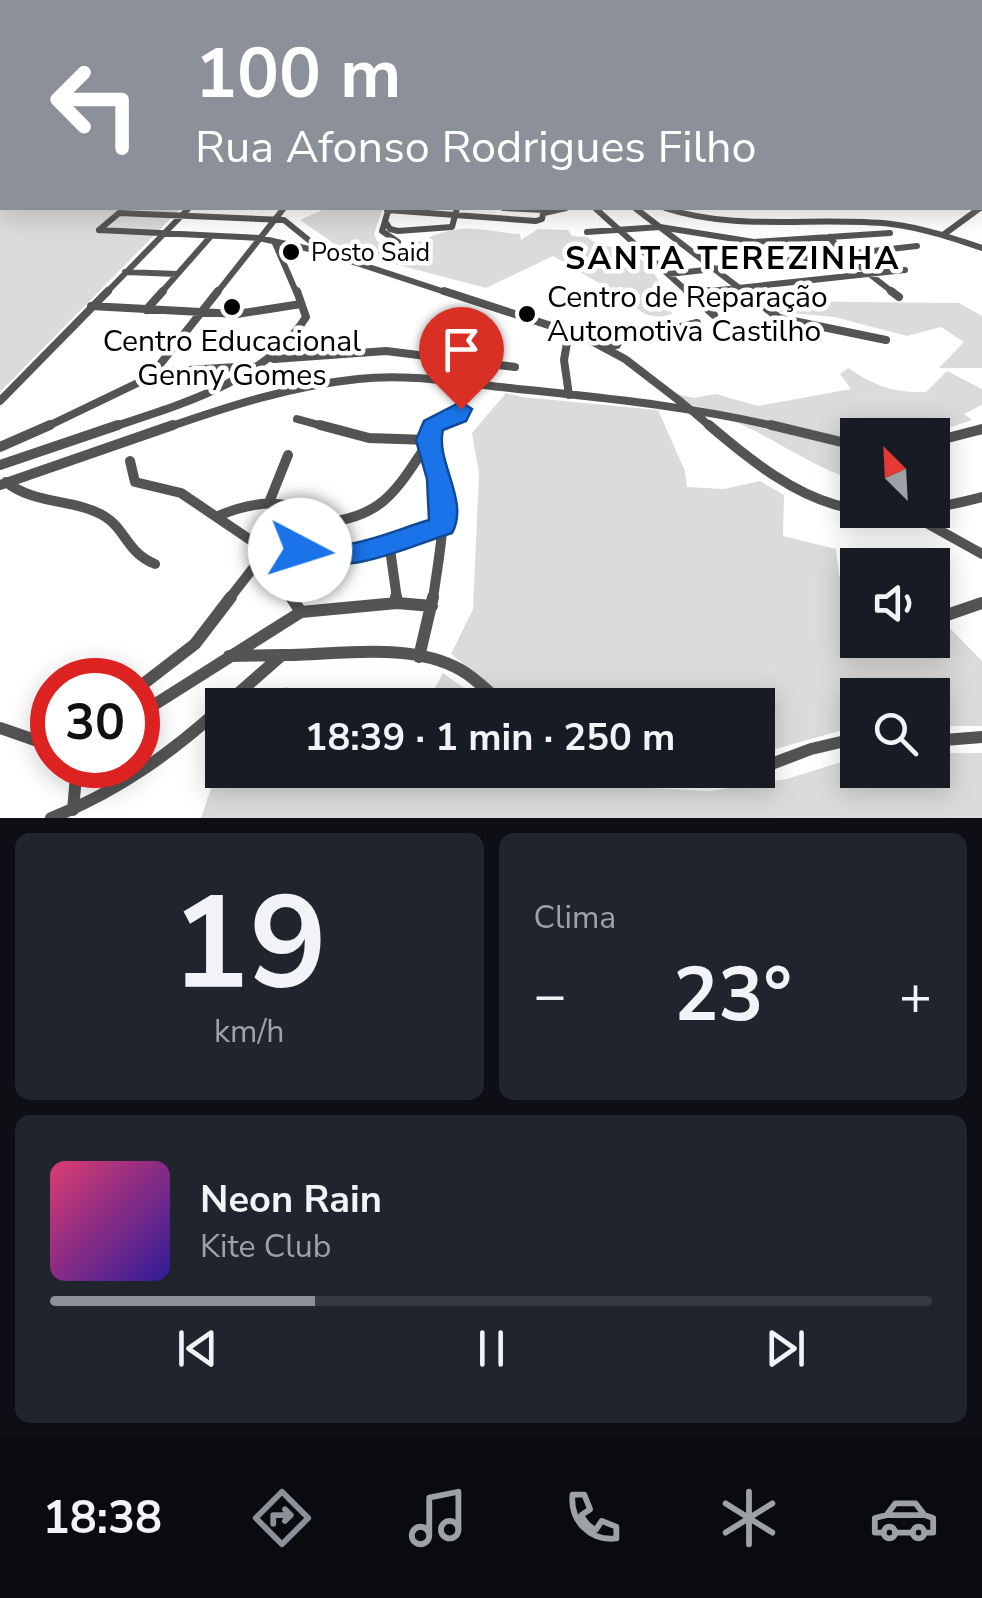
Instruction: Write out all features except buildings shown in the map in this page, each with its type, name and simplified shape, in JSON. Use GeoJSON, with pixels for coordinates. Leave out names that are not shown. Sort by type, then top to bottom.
{"type":"FeatureCollection","features":[{"type":"Feature","properties":{"kind":"street"},"geometry":{"type":"LineString","coordinates":[[0,401],[187,210]]}},
{"type":"Feature","properties":{"kind":"street"},"geometry":{"type":"LineString","coordinates":[[0,447],[141,383],[156,372],[198,313],[283,210]]}},
{"type":"Feature","properties":{"kind":"street"},"geometry":{"type":"LineString","coordinates":[[388,210],[381,225],[383,233],[398,242]]}},
{"type":"Feature","properties":{"kind":"street"},"geometry":{"type":"LineString","coordinates":[[385,221],[390,229],[454,225],[457,210],[543,212]]}},
{"type":"Feature","properties":{"kind":"street"},"geometry":{"type":"LineString","coordinates":[[597,210],[714,315]]}},
{"type":"Feature","properties":{"kind":"street"},"geometry":{"type":"LineString","coordinates":[[638,210],[773,314],[803,325],[886,340]]}},
{"type":"Feature","properties":{"kind":"street"},"geometry":{"type":"LineString","coordinates":[[671,210],[698,219],[888,224],[982,248]]}},
{"type":"Feature","properties":{"kind":"street"},"geometry":{"type":"LineString","coordinates":[[942,235],[977,210]]}},
{"type":"Feature","properties":{"kind":"street"},"geometry":{"type":"LineString","coordinates":[[323,252],[279,218],[119,213],[99,230],[274,241],[323,252],[568,331],[602,346],[681,402],[756,466],[791,490],[840,507]]}},
{"type":"Feature","properties":{"kind":"street"},"geometry":{"type":"LineString","coordinates":[[816,223],[845,255],[898,297]]}},
{"type":"Feature","properties":{"kind":"street"},"geometry":{"type":"LineString","coordinates":[[587,232],[660,227],[762,242],[890,233]]}},
{"type":"Feature","properties":{"kind":"street"},"geometry":{"type":"LineString","coordinates":[[730,240],[734,228]]}},
{"type":"Feature","properties":{"kind":"street"},"geometry":{"type":"LineString","coordinates":[[146,310],[211,236]]}},
{"type":"Feature","properties":{"kind":"street"},"geometry":{"type":"LineString","coordinates":[[0,465],[165,408],[270,359],[302,328],[306,317],[274,241]]}},
{"type":"Feature","properties":{"kind":"street"},"geometry":{"type":"LineString","coordinates":[[297,246],[310,241]]}},
{"type":"Feature","properties":{"kind":"street"},"geometry":{"type":"LineString","coordinates":[[669,274],[917,246]]}},
{"type":"Feature","properties":{"kind":"street"},"geometry":{"type":"LineString","coordinates":[[691,293],[905,270]]}},
{"type":"Feature","properties":{"kind":"street"},"geometry":{"type":"LineString","coordinates":[[125,272],[177,274]]}},
{"type":"Feature","properties":{"kind":"street"},"geometry":{"type":"LineString","coordinates":[[91,306],[246,314],[301,304]]}},
{"type":"Feature","properties":{"kind":"street"},"geometry":{"type":"LineString","coordinates":[[602,346],[617,345],[622,334],[657,333],[697,323]]}},
{"type":"Feature","properties":{"kind":"street"},"geometry":{"type":"LineString","coordinates":[[568,331],[564,360],[569,394]]}},
{"type":"Feature","properties":{"kind":"street"},"geometry":{"type":"LineString","coordinates":[[270,359],[386,351],[515,367]]}},
{"type":"Feature","properties":{"kind":"street"},"geometry":{"type":"LineString","coordinates":[[156,372],[260,365]]}},
{"type":"Feature","properties":{"kind":"street"},"geometry":{"type":"LineString","coordinates":[[3,484],[278,391],[363,378],[461,383],[722,414],[840,442]]}},
{"type":"Feature","properties":{"kind":"street"},"geometry":{"type":"LineString","coordinates":[[218,516],[270,500],[310,508],[328,522],[358,520],[397,492],[428,442],[432,426],[460,414],[461,383]]}},
{"type":"Feature","properties":{"kind":"street"},"geometry":{"type":"LineString","coordinates":[[296,419],[369,438],[428,442]]}},
{"type":"Feature","properties":{"kind":"street"},"geometry":{"type":"LineString","coordinates":[[950,437],[982,428]]}},
{"type":"Feature","properties":{"kind":"street"},"geometry":{"type":"LineString","coordinates":[[419,657],[432,606],[443,526],[440,479],[428,442]]}},
{"type":"Feature","properties":{"kind":"street"},"geometry":{"type":"LineString","coordinates":[[270,500],[288,455]]}},
{"type":"Feature","properties":{"kind":"street"},"geometry":{"type":"LineString","coordinates":[[130,460],[132,479],[140,486],[181,493],[254,544],[266,556],[301,612]]}},
{"type":"Feature","properties":{"kind":"street"},"geometry":{"type":"LineString","coordinates":[[3,484],[23,495],[65,503],[106,517],[134,555],[156,564]]}},
{"type":"Feature","properties":{"kind":"street"},"geometry":{"type":"LineString","coordinates":[[950,506],[982,498]]}},
{"type":"Feature","properties":{"kind":"street"},"geometry":{"type":"LineString","coordinates":[[254,544],[335,557],[443,526]]}},
{"type":"Feature","properties":{"kind":"street"},"geometry":{"type":"LineString","coordinates":[[934,528],[982,554]]}},
{"type":"Feature","properties":{"kind":"street"},"geometry":{"type":"LineString","coordinates":[[389,542],[397,603]]}},
{"type":"Feature","properties":{"kind":"street"},"geometry":{"type":"LineString","coordinates":[[160,671],[195,644],[266,556],[283,548]]}},
{"type":"Feature","properties":{"kind":"street"},"geometry":{"type":"LineString","coordinates":[[160,700],[301,612],[397,603],[432,606]]}},
{"type":"Feature","properties":{"kind":"street"},"geometry":{"type":"LineString","coordinates":[[950,614],[982,604]]}},
{"type":"Feature","properties":{"kind":"street"},"geometry":{"type":"LineString","coordinates":[[244,688],[282,655]]}},
{"type":"Feature","properties":{"kind":"street"},"geometry":{"type":"LineString","coordinates":[[226,656],[419,657],[461,670],[483,688]]}},
{"type":"Feature","properties":{"kind":"street"},"geometry":{"type":"LineString","coordinates":[[50,818],[122,788],[205,722]]}},
{"type":"Feature","properties":{"kind":"street"},"geometry":{"type":"LineString","coordinates":[[0,728],[30,738]]}},
{"type":"Feature","properties":{"kind":"street"},"geometry":{"type":"LineString","coordinates":[[950,740],[982,738]]}},
{"type":"Feature","properties":{"kind":"street"},"geometry":{"type":"LineString","coordinates":[[775,763],[840,742]]}},
{"type":"Feature","properties":{"kind":"street"},"geometry":{"type":"LineString","coordinates":[[73,810],[74,788]]}},
{"type":"Feature","properties":{"kind":"shaded area"},"geometry":{"type":"Polygon","coordinates":[[[0,210],[179,210],[0,392],[0,210]]]}},
{"type":"Feature","properties":{"kind":"shaded area"},"geometry":{"type":"Polygon","coordinates":[[[322,210],[382,210],[374,234],[377,241],[400,245],[462,229],[520,234],[521,240],[538,229],[568,230],[572,236],[588,237],[643,261],[661,285],[672,314],[644,313],[553,256],[486,288],[330,247],[332,242],[300,220],[322,210]]]}},
{"type":"Feature","properties":{"kind":"shaded area"},"geometry":{"type":"Polygon","coordinates":[[[759,301],[959,303],[982,316],[982,368],[939,368],[964,342],[941,327],[907,336],[834,317],[771,311],[759,301]]]}},
{"type":"Feature","properties":{"kind":"shaded area"},"geometry":{"type":"Polygon","coordinates":[[[848,368],[885,387],[926,392],[947,371],[982,389],[982,405],[964,414],[972,420],[950,427],[950,418],[840,418],[840,440],[687,404],[677,394],[693,398],[716,394],[758,406],[851,389],[840,374],[848,368]]]}},
{"type":"Feature","properties":{"kind":"shaded area"},"geometry":{"type":"Polygon","coordinates":[[[506,393],[658,410],[685,471],[687,487],[724,489],[760,481],[784,495],[783,536],[836,549],[840,658],[950,658],[950,628],[982,661],[982,726],[950,726],[950,678],[840,678],[840,731],[775,749],[775,688],[492,688],[451,654],[473,609],[479,473],[472,433],[506,393]]]}},
{"type":"Feature","properties":{"kind":"shaded area"},"geometry":{"type":"Polygon","coordinates":[[[736,422],[840,446],[840,475],[736,422]]]}},
{"type":"Feature","properties":{"kind":"shaded area"},"geometry":{"type":"Polygon","coordinates":[[[443,673],[464,688],[435,688],[443,673]]]}},
{"type":"Feature","properties":{"kind":"shaded area"},"geometry":{"type":"Polygon","coordinates":[[[950,753],[982,753],[982,818],[201,818],[211,788],[710,791],[775,788],[775,781],[840,762],[840,788],[950,788],[950,753]]]}},
{"type":"Feature","properties":{"kind":"place","name":"Posto Said"},"geometry":{"type":"Point","coordinates":[291,252]}},
{"type":"Feature","properties":{"kind":"place","name":"Centro Educacional Genny Gomes"},"geometry":{"type":"Point","coordinates":[232,307]}},
{"type":"Feature","properties":{"kind":"place","name":"Centro de Reparação Automotiva Castilho"},"geometry":{"type":"Point","coordinates":[527,314]}},
{"type":"Feature","properties":{"kind":"district","name":"SANTA TEREZINHA"},"geometry":{"type":"Point","coordinates":[733,258]}},
{"type":"Feature","properties":{"kind":"route"},"geometry":{"type":"LineString","coordinates":[[300,550],[345,556],[443,526],[440,479],[428,440],[432,426],[458,416],[461,409]]}}]}
